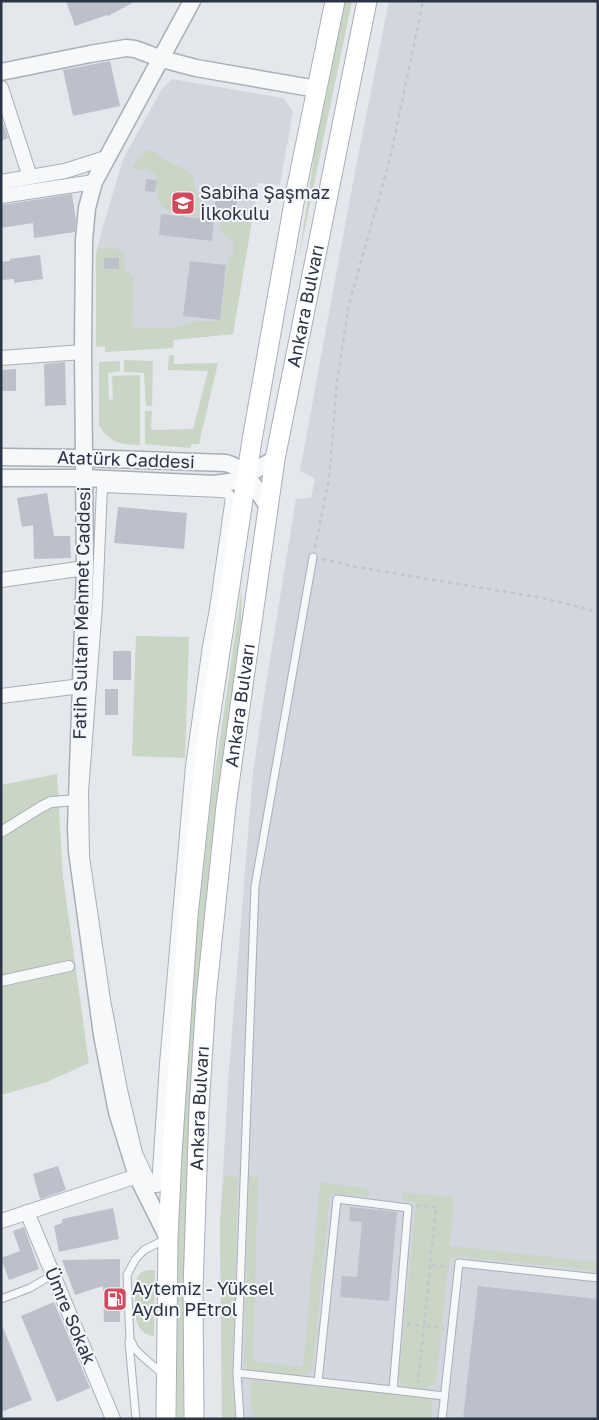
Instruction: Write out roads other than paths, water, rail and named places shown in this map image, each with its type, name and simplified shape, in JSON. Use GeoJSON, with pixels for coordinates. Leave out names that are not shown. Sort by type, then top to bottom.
{"type":"FeatureCollection","features":[{"type":"Feature","properties":{"kind":"main road","name":"Ankara Bulvarı"},"geometry":{"type":"LineString","coordinates":[[166,1419],[168,1238],[178,1046],[190,897],[207,738],[254,431],[296,196],[335,1]]}},
{"type":"Feature","properties":{"kind":"main road","name":"Ankara Bulvarı"},"geometry":{"type":"LineString","coordinates":[[194,1419],[193,1289],[195,1181],[206,998],[226,806],[275,459],[367,1]]}},
{"type":"Feature","properties":{"kind":"street","name":"Fatih Sultan Mehmet Caddesi"},"geometry":{"type":"LineString","coordinates":[[168,1238],[137,1176],[117,1112],[102,1035],[77,851],[85,568],[83,352],[85,224],[94,182],[192,1]]}},
{"type":"Feature","properties":{"kind":"street"},"geometry":{"type":"LineString","coordinates":[[1,72],[126,48],[142,51],[162,59],[196,68],[317,88]]}},
{"type":"Feature","properties":{"kind":"street"},"geometry":{"type":"LineString","coordinates":[[1,88],[30,177]]}},
{"type":"Feature","properties":{"kind":"street"},"geometry":{"type":"LineString","coordinates":[[1,182],[82,166],[106,158]]}},
{"type":"Feature","properties":{"kind":"street"},"geometry":{"type":"LineString","coordinates":[[1,196],[94,182]]}},
{"type":"Feature","properties":{"kind":"street"},"geometry":{"type":"LineString","coordinates":[[1,358],[83,352]]}},
{"type":"Feature","properties":{"kind":"street","name":"Atatürk Caddesi"},"geometry":{"type":"LineString","coordinates":[[1,457],[226,463],[237,467],[247,476],[269,508]]}},
{"type":"Feature","properties":{"kind":"street","name":"Atatürk Caddesi"},"geometry":{"type":"LineString","coordinates":[[1,478],[85,478],[214,484],[236,481],[275,459]]}},
{"type":"Feature","properties":{"kind":"street"},"geometry":{"type":"LineString","coordinates":[[102,488],[221,492],[227,493],[231,497],[191,766],[157,1187],[153,1187],[140,1161],[122,1090],[105,1000],[84,857],[83,792],[97,605],[102,488]]}},
{"type":"Feature","properties":{"kind":"street"},"geometry":{"type":"LineString","coordinates":[[1,580],[85,568]]}},
{"type":"Feature","properties":{"kind":"street"},"geometry":{"type":"LineString","coordinates":[[1,696],[81,686]]}},
{"type":"Feature","properties":{"kind":"street"},"geometry":{"type":"LineString","coordinates":[[1,832],[51,802],[77,800]]}},
{"type":"Feature","properties":{"kind":"street"},"geometry":{"type":"LineString","coordinates":[[1,981],[70,966]]}},
{"type":"Feature","properties":{"kind":"street"},"geometry":{"type":"LineString","coordinates":[[1,1221],[137,1176]]}},
{"type":"Feature","properties":{"kind":"street","name":"Ümre Sokak"},"geometry":{"type":"LineString","coordinates":[[27,1212],[113,1419]]}},
{"type":"Feature","properties":{"kind":"lane"},"geometry":{"type":"LineString","coordinates":[[240,1419],[238,1373],[255,886],[313,557]]}},
{"type":"Feature","properties":{"kind":"lane"},"geometry":{"type":"LineString","coordinates":[[318,1382],[337,1199],[408,1208],[393,1390]]}},
{"type":"Feature","properties":{"kind":"lane"},"geometry":{"type":"LineString","coordinates":[[136,1419],[128,1332],[127,1275],[129,1268],[144,1250],[168,1238]]}},
{"type":"Feature","properties":{"kind":"lane"},"geometry":{"type":"LineString","coordinates":[[442,1419],[460,1263],[598,1278]]}},
{"type":"Feature","properties":{"kind":"lane"},"geometry":{"type":"LineString","coordinates":[[1,1300],[30,1288],[52,1275]]}},
{"type":"Feature","properties":{"kind":"lane"},"geometry":{"type":"LineString","coordinates":[[128,1332],[135,1349],[166,1376]]}},
{"type":"Feature","properties":{"kind":"lane"},"geometry":{"type":"LineString","coordinates":[[238,1373],[444,1396]]}},
{"type":"Feature","properties":{"kind":"place","name":"Sabiha Şaşmaz İlkokulu"},"geometry":{"type":"Point","coordinates":[183,203]}},
{"type":"Feature","properties":{"kind":"place","name":"Aytemiz - Yüksel Aydın PEtrol"},"geometry":{"type":"Point","coordinates":[115,1299]}}]}
